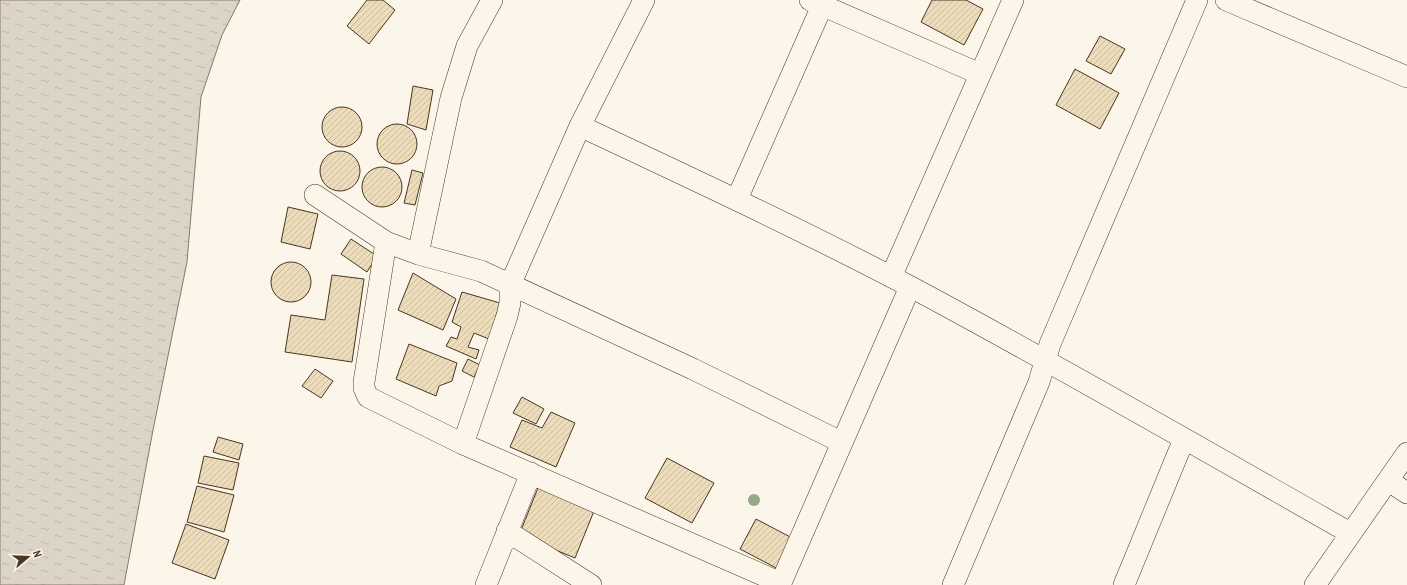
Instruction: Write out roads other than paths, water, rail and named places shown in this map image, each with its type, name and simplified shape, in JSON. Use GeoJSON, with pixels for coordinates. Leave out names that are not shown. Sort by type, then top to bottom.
{"type":"FeatureCollection","features":[{"type":"Feature","properties":{"kind":"street"},"geometry":{"type":"LineString","coordinates":[[418,254],[451,98],[467,46],[492,0]]}},
{"type":"Feature","properties":{"kind":"street"},"geometry":{"type":"LineString","coordinates":[[463,444],[507,316],[510,303],[510,285],[580,126],[644,0]]}},
{"type":"Feature","properties":{"kind":"street"},"geometry":{"type":"LineString","coordinates":[[891,277],[1013,0]]}},
{"type":"Feature","properties":{"kind":"street"},"geometry":{"type":"LineString","coordinates":[[953,585],[1039,382],[1045,360],[1197,0]]}},
{"type":"Feature","properties":{"kind":"street"},"geometry":{"type":"LineString","coordinates":[[1226,0],[1407,77]]}},
{"type":"Feature","properties":{"kind":"street"},"geometry":{"type":"LineString","coordinates":[[737,199],[815,3],[980,74]]}},
{"type":"Feature","properties":{"kind":"street"},"geometry":{"type":"LineString","coordinates":[[580,126],[737,199],[910,287],[1045,360],[1350,533]]}},
{"type":"Feature","properties":{"kind":"street"},"geometry":{"type":"LineString","coordinates":[[315,195],[386,242],[418,254],[481,271],[693,369],[841,442]]}},
{"type":"Feature","properties":{"kind":"street"},"geometry":{"type":"LineString","coordinates":[[386,242],[364,382],[365,394],[372,400],[463,444],[781,584],[841,442],[910,287]]}},
{"type":"Feature","properties":{"kind":"street"},"geometry":{"type":"LineString","coordinates":[[1124,585],[1184,439]]}},
{"type":"Feature","properties":{"kind":"street"},"geometry":{"type":"LineString","coordinates":[[1315,585],[1350,533],[1389,481],[1407,453]]}},
{"type":"Feature","properties":{"kind":"street"},"geometry":{"type":"LineString","coordinates":[[486,585],[531,473]]}},
{"type":"Feature","properties":{"kind":"street"},"geometry":{"type":"LineString","coordinates":[[1389,481],[1407,493]]}},
{"type":"Feature","properties":{"kind":"street"},"geometry":{"type":"LineString","coordinates":[[507,531],[591,585]]}},
{"type":"Feature","properties":{"kind":"water"},"geometry":{"type":"Polygon","coordinates":[[[0,0],[240,0],[222,35],[201,97],[187,262],[153,430],[124,585],[0,585],[0,0]]]}}]}
